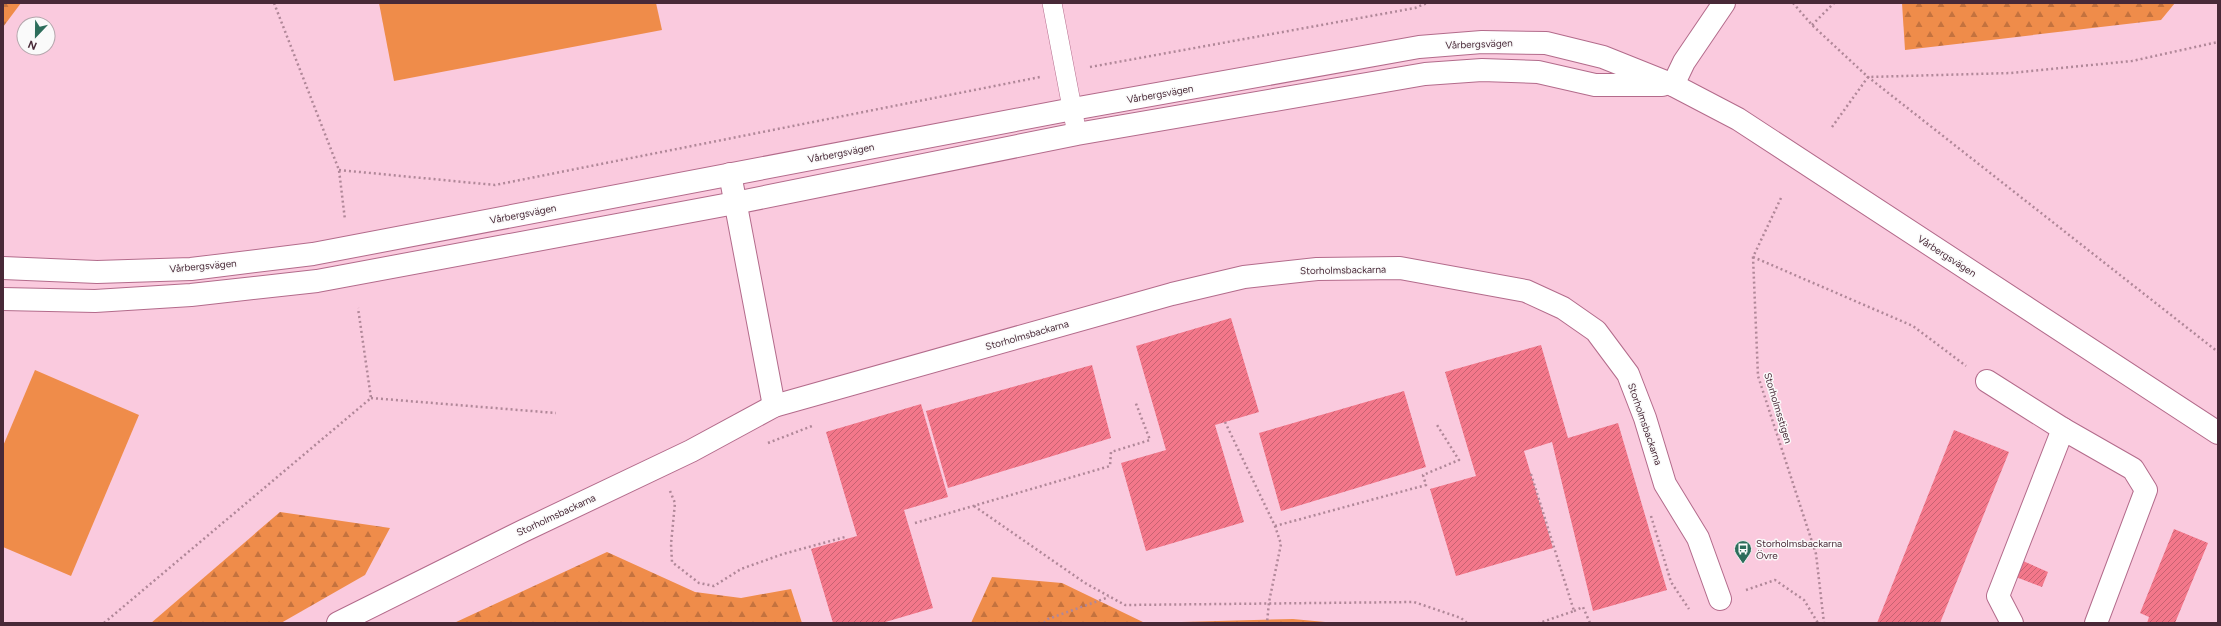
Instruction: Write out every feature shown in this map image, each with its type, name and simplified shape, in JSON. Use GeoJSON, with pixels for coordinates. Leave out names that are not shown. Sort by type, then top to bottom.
{"type":"FeatureCollection","features":[{"type":"Feature","properties":{"kind":"street"},"geometry":{"type":"LineString","coordinates":[[1673,85],[1684,62],[1724,3]]}},
{"type":"Feature","properties":{"kind":"street","name":"Vårbergsvägen"},"geometry":{"type":"LineString","coordinates":[[3,268],[97,272],[191,269],[313,254],[1073,109],[1419,47],[1482,42],[1546,43],[1603,57],[1673,85],[1738,119],[2218,433]]}},
{"type":"Feature","properties":{"kind":"street","name":"Vårbergsvägen"},"geometry":{"type":"LineString","coordinates":[[3,299],[95,301],[191,295],[317,281],[735,203],[1077,134],[1425,74],[1482,70],[1538,72],[1595,85],[1673,85]]}},
{"type":"Feature","properties":{"kind":"street"},"geometry":{"type":"LineString","coordinates":[[730,174],[774,406]]}},
{"type":"Feature","properties":{"kind":"street","name":"Storholmsbackarna"},"geometry":{"type":"LineString","coordinates":[[338,623],[516,534],[691,451],[774,406],[1172,294],[1244,277],[1316,269],[1400,268],[1526,291],[1563,308],[1596,331],[1628,374],[1645,418],[1665,484],[1698,538],[1720,599]]}},
{"type":"Feature","properties":{"kind":"street"},"geometry":{"type":"LineString","coordinates":[[1987,381],[2064,429],[2133,469],[2146,490],[2096,623]]}},
{"type":"Feature","properties":{"kind":"street"},"geometry":{"type":"LineString","coordinates":[[2012,623],[1998,596],[2064,429]]}},
{"type":"Feature","properties":{"kind":"lane"},"geometry":{"type":"LineString","coordinates":[[1052,3],[1077,134]]}},
{"type":"Feature","properties":{"kind":"path"},"geometry":{"type":"LineString","coordinates":[[274,3],[339,170],[345,223]]}},
{"type":"Feature","properties":{"kind":"path"},"geometry":{"type":"LineString","coordinates":[[339,170],[495,185],[1066,72],[1415,8],[1427,3]]}},
{"type":"Feature","properties":{"kind":"path"},"geometry":{"type":"LineString","coordinates":[[1793,3],[1812,25],[1868,77],[2218,352]]}},
{"type":"Feature","properties":{"kind":"path"},"geometry":{"type":"LineString","coordinates":[[1812,25],[1834,3]]}},
{"type":"Feature","properties":{"kind":"path"},"geometry":{"type":"LineString","coordinates":[[1868,77],[2011,73],[2132,61],[2218,42]]}},
{"type":"Feature","properties":{"kind":"path"},"geometry":{"type":"LineString","coordinates":[[1832,127],[1868,77]]}},
{"type":"Feature","properties":{"kind":"path","name":"Storholmsstigen"},"geometry":{"type":"LineString","coordinates":[[1781,198],[1753,257],[1758,376],[1816,554],[1824,623]]}},
{"type":"Feature","properties":{"kind":"path"},"geometry":{"type":"LineString","coordinates":[[1753,257],[1913,326],[1987,381]]}},
{"type":"Feature","properties":{"kind":"path"},"geometry":{"type":"LineString","coordinates":[[358,308],[371,398]]}},
{"type":"Feature","properties":{"kind":"path"},"geometry":{"type":"LineString","coordinates":[[104,623],[371,398],[556,414]]}},
{"type":"Feature","properties":{"kind":"path"},"geometry":{"type":"LineString","coordinates":[[915,523],[1110,466],[1111,452],[1150,440],[1135,401]]}},
{"type":"Feature","properties":{"kind":"path"},"geometry":{"type":"LineString","coordinates":[[1225,422],[1275,526],[1281,544],[1269,602],[1267,623]]}},
{"type":"Feature","properties":{"kind":"path"},"geometry":{"type":"LineString","coordinates":[[762,445],[814,425]]}},
{"type":"Feature","properties":{"kind":"path"},"geometry":{"type":"LineString","coordinates":[[1275,526],[1426,485],[1423,475],[1459,460],[1437,426]]}},
{"type":"Feature","properties":{"kind":"path"},"geometry":{"type":"LineString","coordinates":[[1531,474],[1574,611]]}},
{"type":"Feature","properties":{"kind":"path"},"geometry":{"type":"LineString","coordinates":[[668,488],[675,503],[671,544],[672,562],[699,583],[714,586],[742,569],[783,554],[845,536]]}},
{"type":"Feature","properties":{"kind":"path"},"geometry":{"type":"LineString","coordinates":[[974,506],[1085,583],[1125,605],[1269,602],[1414,602],[1461,618],[1467,623]]}},
{"type":"Feature","properties":{"kind":"path"},"geometry":{"type":"LineString","coordinates":[[1648,508],[1671,582],[1689,609]]}},
{"type":"Feature","properties":{"kind":"path"},"geometry":{"type":"LineString","coordinates":[[1720,599],[1775,580],[1804,600],[1818,623]]}},
{"type":"Feature","properties":{"kind":"path"},"geometry":{"type":"LineString","coordinates":[[1044,623],[1048,619],[1110,597]]}},
{"type":"Feature","properties":{"kind":"path"},"geometry":{"type":"LineString","coordinates":[[1539,623],[1583,607],[1590,623]]}},
{"type":"Feature","properties":{"kind":"green space"},"geometry":{"type":"Polygon","coordinates":[[[3,3],[21,3],[3,27],[3,3]]]}},
{"type":"Feature","properties":{"kind":"green space"},"geometry":{"type":"Polygon","coordinates":[[[379,3],[656,3],[662,30],[394,81],[379,3]]]}},
{"type":"Feature","properties":{"kind":"green space"},"geometry":{"type":"Polygon","coordinates":[[[1902,3],[2175,3],[2161,20],[1905,50],[1902,3]]]}},
{"type":"Feature","properties":{"kind":"green space"},"geometry":{"type":"Polygon","coordinates":[[[35,370],[139,415],[71,576],[3,547],[3,446],[35,370]]]}},
{"type":"Feature","properties":{"kind":"green space"},"geometry":{"type":"Polygon","coordinates":[[[280,512],[390,528],[365,575],[281,623],[151,623],[280,512]]]}},
{"type":"Feature","properties":{"kind":"green space"},"geometry":{"type":"Polygon","coordinates":[[[607,552],[695,592],[741,598],[791,589],[802,623],[454,623],[607,552]]]}},
{"type":"Feature","properties":{"kind":"green space"},"geometry":{"type":"Polygon","coordinates":[[[992,577],[1062,583],[1145,623],[971,623],[992,577]]]}},
{"type":"Feature","properties":{"kind":"green space"},"geometry":{"type":"Polygon","coordinates":[[[1293,619],[1336,623],[1145,623],[1293,619]]]}},
{"type":"Feature","properties":{"kind":"building"},"geometry":{"type":"Polygon","coordinates":[[[1231,318],[1259,412],[1215,425],[1244,522],[1146,551],[1121,463],[1166,450],[1136,346],[1231,318]]]}},
{"type":"Feature","properties":{"kind":"building"},"geometry":{"type":"Polygon","coordinates":[[[1541,345],[1568,438],[1618,423],[1667,590],[1593,611],[1552,442],[1524,451],[1553,548],[1456,576],[1430,489],[1476,476],[1445,372],[1541,345]]]}},
{"type":"Feature","properties":{"kind":"building"},"geometry":{"type":"Polygon","coordinates":[[[1092,365],[1111,438],[948,488],[926,411],[1092,365]]]}},
{"type":"Feature","properties":{"kind":"building"},"geometry":{"type":"Polygon","coordinates":[[[1404,391],[1426,467],[1281,511],[1259,433],[1404,391]]]}},
{"type":"Feature","properties":{"kind":"building"},"geometry":{"type":"Polygon","coordinates":[[[921,404],[948,497],[904,510],[933,608],[882,623],[833,623],[811,549],[857,536],[826,432],[921,404]]]}},
{"type":"Feature","properties":{"kind":"building"},"geometry":{"type":"Polygon","coordinates":[[[1954,430],[2009,452],[1940,623],[1877,623],[1954,430]]]}},
{"type":"Feature","properties":{"kind":"building"},"geometry":{"type":"Polygon","coordinates":[[[2174,529],[2208,543],[2175,623],[2147,623],[2149,617],[2140,613],[2174,529]]]}},
{"type":"Feature","properties":{"kind":"building"},"geometry":{"type":"Polygon","coordinates":[[[2023,561],[2048,572],[2042,587],[2016,577],[2023,561]]]}},
{"type":"Feature","properties":{"kind":"place","name":"Storholmsbackarna Övre"},"geometry":{"type":"Point","coordinates":[1743,564]}}]}
